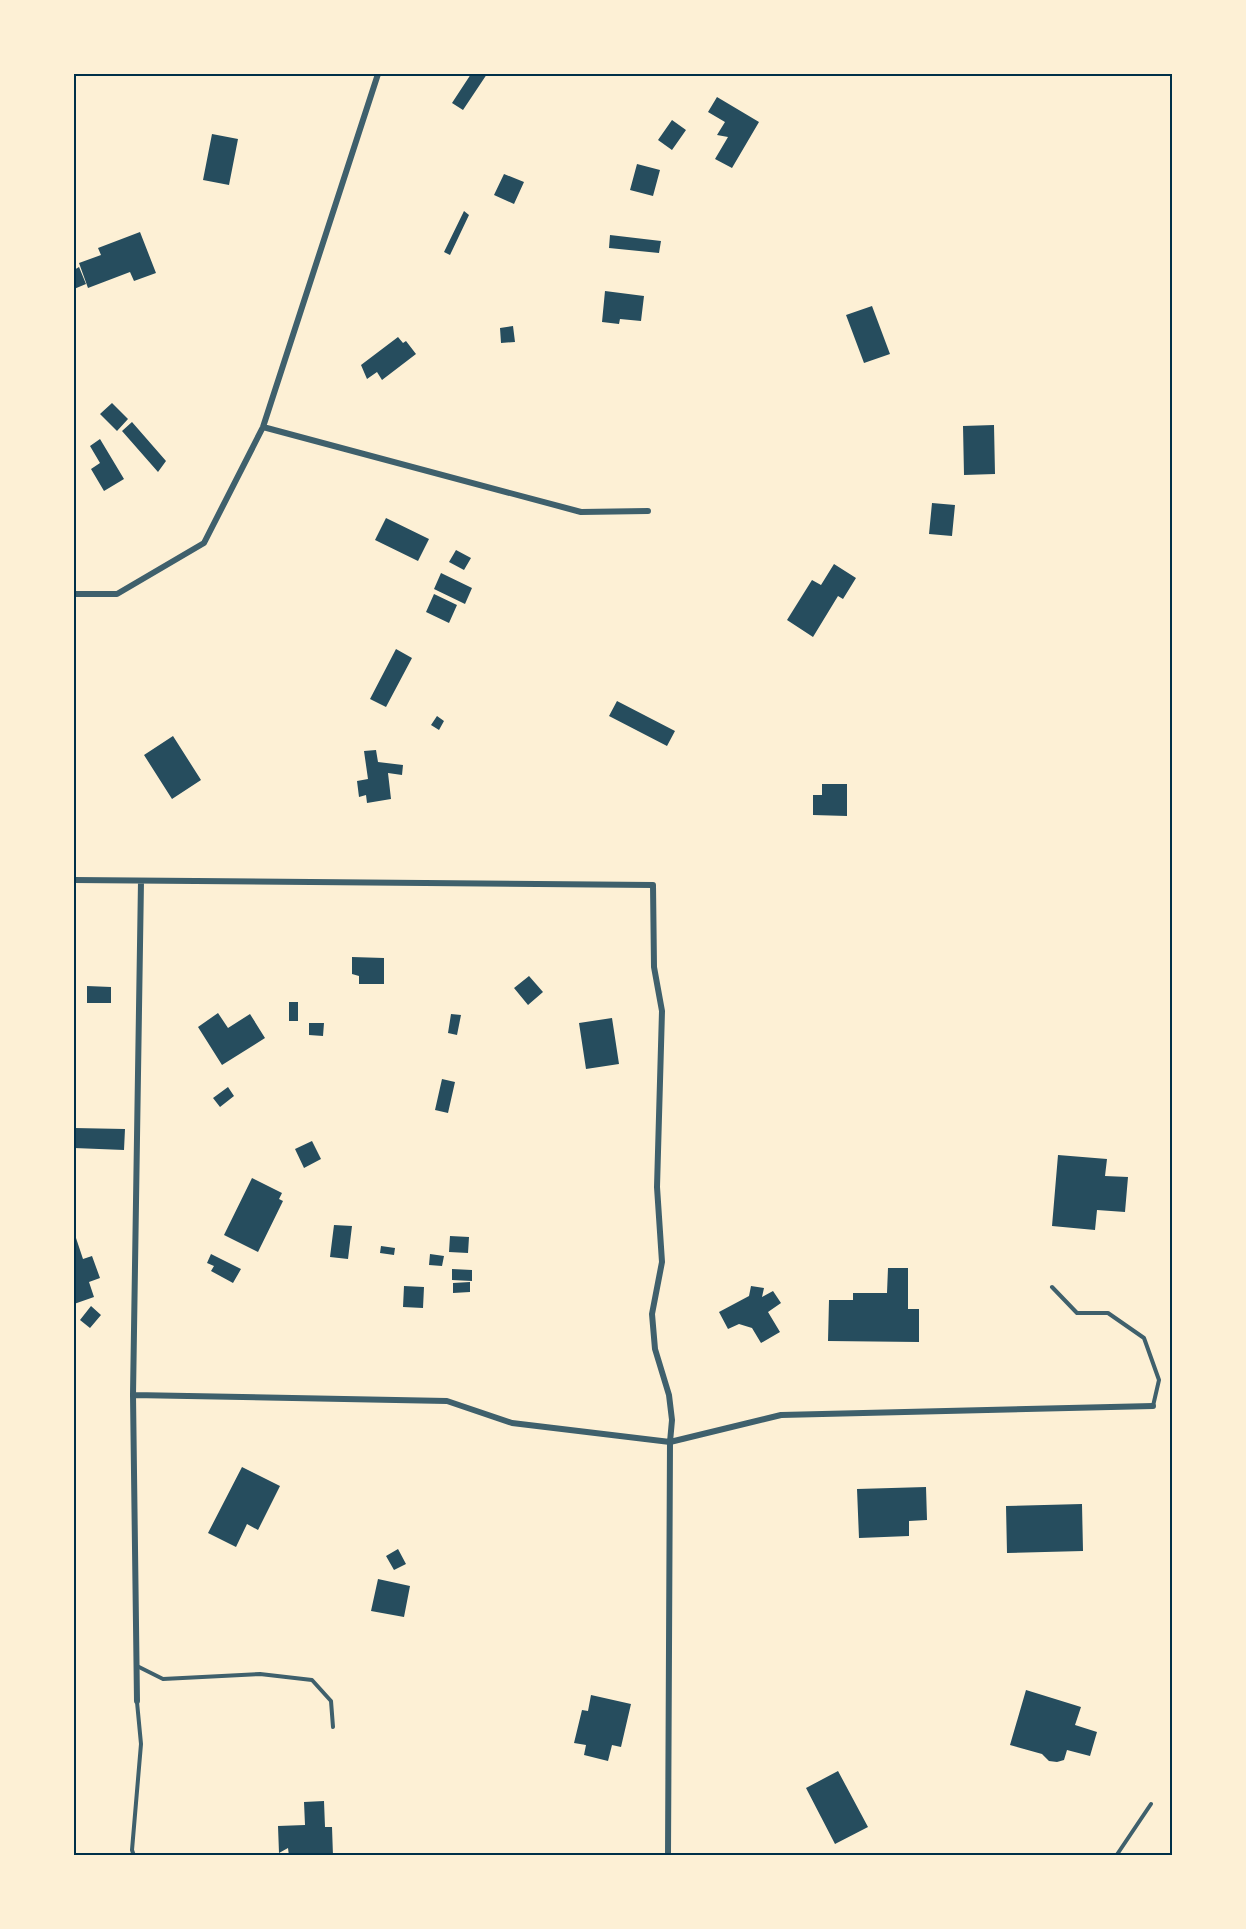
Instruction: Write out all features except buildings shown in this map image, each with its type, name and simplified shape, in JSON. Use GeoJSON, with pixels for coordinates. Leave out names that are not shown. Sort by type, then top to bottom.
{"type":"FeatureCollection","features":[{"type":"Feature","properties":{"kind":"street"},"geometry":{"type":"LineString","coordinates":[[74,594],[117,594],[204,543],[263,427],[378,74]]}},
{"type":"Feature","properties":{"kind":"street"},"geometry":{"type":"LineString","coordinates":[[263,427],[581,512],[648,511]]}},
{"type":"Feature","properties":{"kind":"street"},"geometry":{"type":"LineString","coordinates":[[74,880],[653,885],[654,967],[662,1011],[657,1187],[662,1262],[652,1314],[655,1349],[669,1395],[672,1420],[668,1856]]}},
{"type":"Feature","properties":{"kind":"street"},"geometry":{"type":"LineString","coordinates":[[137,1701],[134,1395],[141,881]]}},
{"type":"Feature","properties":{"kind":"street"},"geometry":{"type":"LineString","coordinates":[[134,1395],[447,1401],[512,1423],[670,1442],[781,1415],[1153,1406]]}},
{"type":"Feature","properties":{"kind":"lane"},"geometry":{"type":"LineString","coordinates":[[1052,1287],[1077,1313],[1108,1313],[1144,1338],[1159,1380],[1153,1406]]}},
{"type":"Feature","properties":{"kind":"lane"},"geometry":{"type":"LineString","coordinates":[[136,1666],[163,1679],[261,1674],[312,1680],[331,1701],[333,1727]]}},
{"type":"Feature","properties":{"kind":"lane"},"geometry":{"type":"LineString","coordinates":[[134,1856],[132,1850],[141,1744],[137,1701]]}},
{"type":"Feature","properties":{"kind":"lane"},"geometry":{"type":"LineString","coordinates":[[1116,1856],[1151,1804]]}}]}
